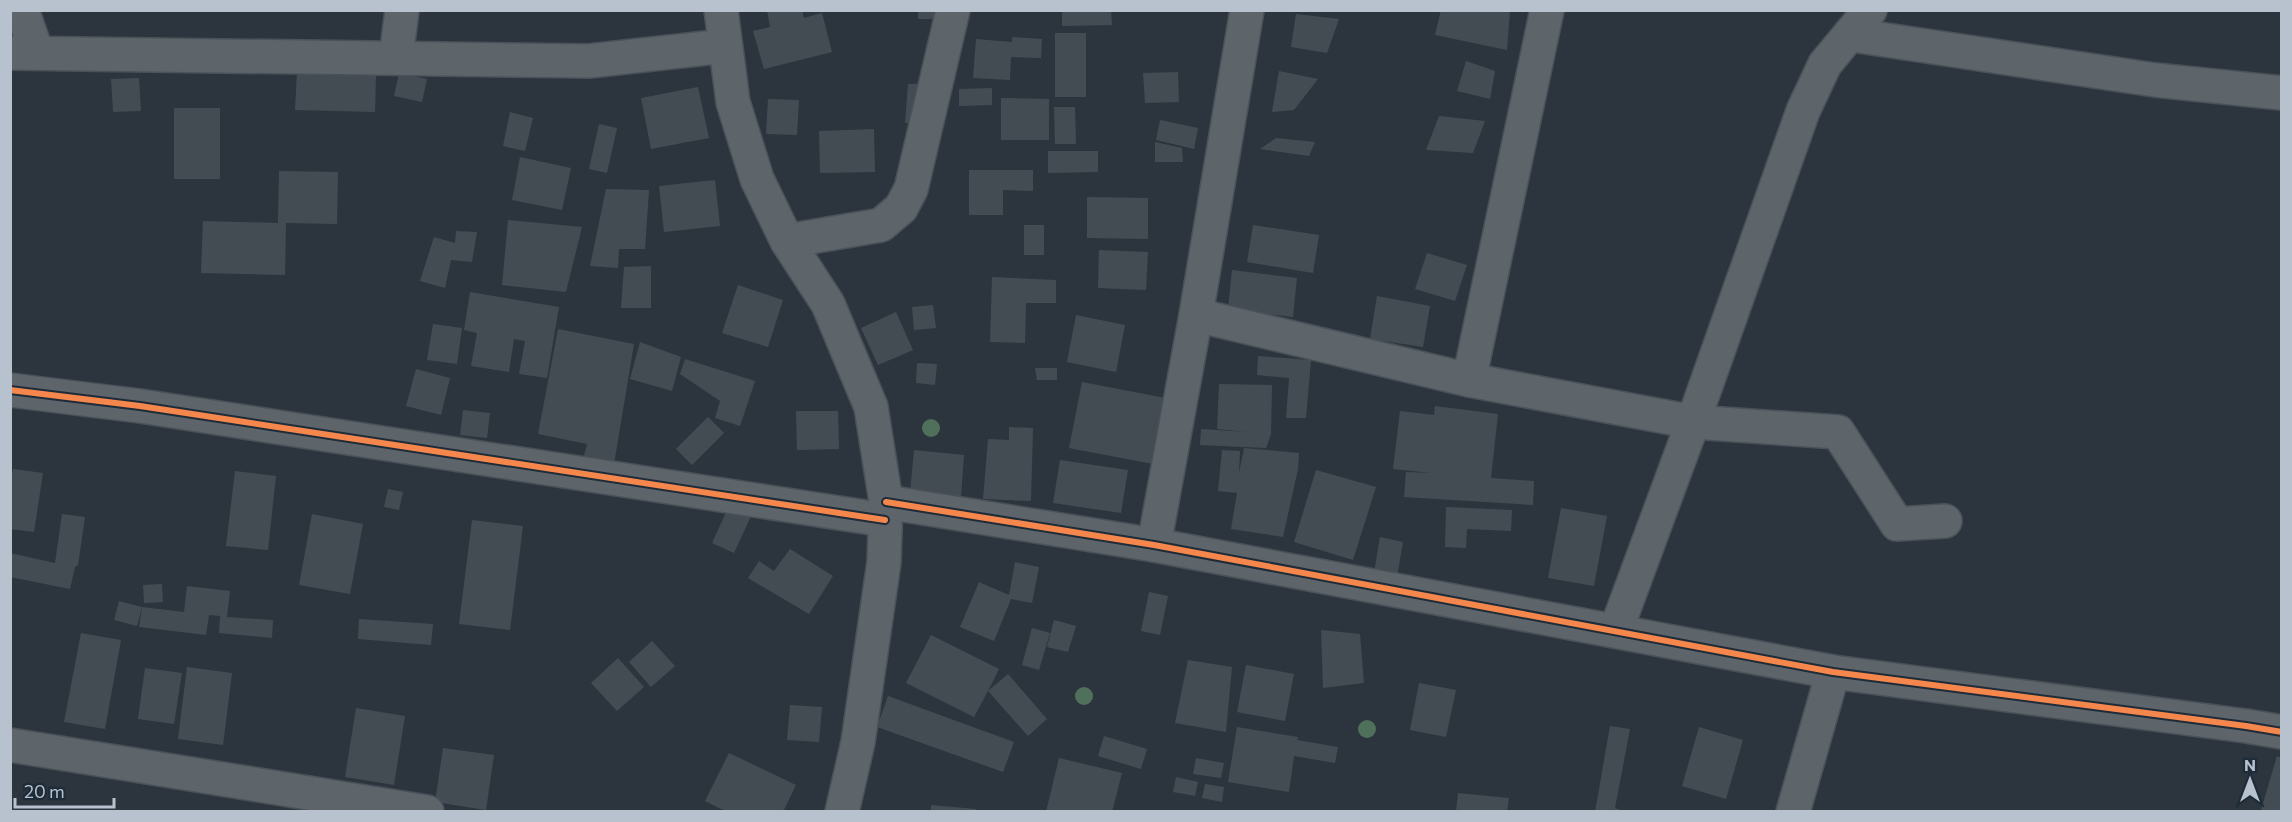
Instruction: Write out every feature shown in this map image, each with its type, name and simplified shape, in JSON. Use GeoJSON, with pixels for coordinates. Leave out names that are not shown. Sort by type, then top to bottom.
{"type":"FeatureCollection","features":[{"type":"Feature","properties":{"kind":"street"},"geometry":{"type":"LineString","coordinates":[[22,10],[24,53],[589,61],[725,46]]}},
{"type":"Feature","properties":{"kind":"street"},"geometry":{"type":"LineString","coordinates":[[396,58],[402,10]]}},
{"type":"Feature","properties":{"kind":"street"},"geometry":{"type":"LineString","coordinates":[[721,10],[733,102],[757,179],[787,241],[828,304],[871,407],[885,511],[884,562],[858,742],[842,812]]}},
{"type":"Feature","properties":{"kind":"street"},"geometry":{"type":"LineString","coordinates":[[787,241],[881,225],[902,208],[911,189],[954,10]]}},
{"type":"Feature","properties":{"kind":"street"},"geometry":{"type":"LineString","coordinates":[[1154,545],[1196,315],[1247,10]]}},
{"type":"Feature","properties":{"kind":"street"},"geometry":{"type":"LineString","coordinates":[[1469,380],[1547,10]]}},
{"type":"Feature","properties":{"kind":"street"},"geometry":{"type":"LineString","coordinates":[[1616,630],[1693,422],[1803,111],[1825,64],[1861,23],[2155,80],[2282,93]]}},
{"type":"Feature","properties":{"kind":"street"},"geometry":{"type":"LineString","coordinates":[[1196,315],[1469,380],[1693,422],[1838,432],[1897,524],[1945,521]]}},
{"type":"Feature","properties":{"kind":"street"},"geometry":{"type":"LineString","coordinates":[[10,390],[140,406],[885,511],[1154,545],[1833,672],[2282,732]]}},
{"type":"Feature","properties":{"kind":"street"},"geometry":{"type":"LineString","coordinates":[[1793,812],[1833,672]]}},
{"type":"Feature","properties":{"kind":"street"},"geometry":{"type":"LineString","coordinates":[[10,745],[319,802],[427,812]]}},
{"type":"Feature","properties":{"kind":"building"},"geometry":{"type":"Polygon","coordinates":[[[767,10],[802,10],[804,18],[822,13],[832,52],[764,69],[753,31],[770,27],[767,10]]]}},
{"type":"Feature","properties":{"kind":"building"},"geometry":{"type":"Polygon","coordinates":[[[918,10],[958,10],[958,19],[918,19],[918,10]]]}},
{"type":"Feature","properties":{"kind":"building"},"geometry":{"type":"Polygon","coordinates":[[[1062,10],[1111,10],[1112,25],[1062,26],[1062,10]]]}},
{"type":"Feature","properties":{"kind":"building"},"geometry":{"type":"Polygon","coordinates":[[[1441,10],[1510,10],[1507,50],[1435,35],[1441,10]]]}},
{"type":"Feature","properties":{"kind":"building"},"geometry":{"type":"Polygon","coordinates":[[[1296,14],[1339,19],[1327,53],[1291,47],[1296,14]]]}},
{"type":"Feature","properties":{"kind":"building"},"geometry":{"type":"Polygon","coordinates":[[[1055,33],[1086,33],[1086,97],[1055,97],[1055,33]]]}},
{"type":"Feature","properties":{"kind":"building"},"geometry":{"type":"Polygon","coordinates":[[[1012,37],[1042,39],[1041,58],[1011,57],[1010,80],[973,78],[976,39],[1012,42],[1012,37]]]}},
{"type":"Feature","properties":{"kind":"building"},"geometry":{"type":"Polygon","coordinates":[[[1466,61],[1495,71],[1490,99],[1457,91],[1466,61]]]}},
{"type":"Feature","properties":{"kind":"building"},"geometry":{"type":"Polygon","coordinates":[[[1279,71],[1318,79],[1294,110],[1272,112],[1279,71]]]}},
{"type":"Feature","properties":{"kind":"building"},"geometry":{"type":"Polygon","coordinates":[[[297,72],[376,75],[375,112],[295,110],[297,72]]]}},
{"type":"Feature","properties":{"kind":"building"},"geometry":{"type":"Polygon","coordinates":[[[1178,72],[1179,102],[1145,103],[1143,73],[1178,72]]]}},
{"type":"Feature","properties":{"kind":"building"},"geometry":{"type":"Polygon","coordinates":[[[399,73],[427,79],[422,102],[394,96],[399,73]]]}},
{"type":"Feature","properties":{"kind":"building"},"geometry":{"type":"Polygon","coordinates":[[[139,78],[141,111],[113,112],[111,79],[139,78]]]}},
{"type":"Feature","properties":{"kind":"building"},"geometry":{"type":"Polygon","coordinates":[[[934,83],[926,124],[905,123],[908,84],[934,83]]]}},
{"type":"Feature","properties":{"kind":"building"},"geometry":{"type":"Polygon","coordinates":[[[698,87],[709,138],[651,149],[641,98],[698,87]]]}},
{"type":"Feature","properties":{"kind":"building"},"geometry":{"type":"Polygon","coordinates":[[[992,88],[992,105],[959,106],[959,89],[992,88]]]}},
{"type":"Feature","properties":{"kind":"building"},"geometry":{"type":"Polygon","coordinates":[[[1001,98],[1049,99],[1049,140],[1001,140],[1001,98]]]}},
{"type":"Feature","properties":{"kind":"building"},"geometry":{"type":"Polygon","coordinates":[[[768,99],[799,100],[797,135],[766,134],[768,99]]]}},
{"type":"Feature","properties":{"kind":"building"},"geometry":{"type":"Polygon","coordinates":[[[1054,107],[1075,107],[1076,144],[1055,144],[1054,107]]]}},
{"type":"Feature","properties":{"kind":"building"},"geometry":{"type":"Polygon","coordinates":[[[174,108],[220,108],[220,179],[174,179],[174,108]]]}},
{"type":"Feature","properties":{"kind":"building"},"geometry":{"type":"Polygon","coordinates":[[[510,112],[533,118],[525,151],[503,146],[510,112]]]}},
{"type":"Feature","properties":{"kind":"building"},"geometry":{"type":"Polygon","coordinates":[[[1439,116],[1485,121],[1473,153],[1426,150],[1439,116]]]}},
{"type":"Feature","properties":{"kind":"building"},"geometry":{"type":"Polygon","coordinates":[[[1160,120],[1198,128],[1194,149],[1156,140],[1160,120]]]}},
{"type":"Feature","properties":{"kind":"building"},"geometry":{"type":"Polygon","coordinates":[[[599,124],[617,128],[607,173],[589,169],[599,124]]]}},
{"type":"Feature","properties":{"kind":"building"},"geometry":{"type":"Polygon","coordinates":[[[874,129],[875,172],[820,173],[819,131],[874,129]]]}},
{"type":"Feature","properties":{"kind":"building"},"geometry":{"type":"Polygon","coordinates":[[[1276,138],[1315,142],[1309,156],[1260,149],[1276,138]]]}},
{"type":"Feature","properties":{"kind":"building"},"geometry":{"type":"Polygon","coordinates":[[[1155,142],[1182,148],[1183,162],[1155,162],[1155,142]]]}},
{"type":"Feature","properties":{"kind":"building"},"geometry":{"type":"Polygon","coordinates":[[[1048,151],[1098,151],[1098,172],[1048,173],[1048,151]]]}},
{"type":"Feature","properties":{"kind":"building"},"geometry":{"type":"Polygon","coordinates":[[[520,157],[571,168],[562,210],[512,200],[520,157]]]}},
{"type":"Feature","properties":{"kind":"building"},"geometry":{"type":"Polygon","coordinates":[[[969,170],[1033,170],[1033,191],[1003,190],[1003,215],[969,215],[969,170]]]}},
{"type":"Feature","properties":{"kind":"building"},"geometry":{"type":"Polygon","coordinates":[[[279,171],[338,172],[337,224],[286,223],[285,275],[201,273],[203,221],[278,223],[279,171]]]}},
{"type":"Feature","properties":{"kind":"building"},"geometry":{"type":"Polygon","coordinates":[[[715,180],[720,226],[664,232],[659,186],[715,180]]]}},
{"type":"Feature","properties":{"kind":"building"},"geometry":{"type":"Polygon","coordinates":[[[606,189],[649,190],[645,249],[619,249],[618,268],[590,266],[606,189]]]}},
{"type":"Feature","properties":{"kind":"building"},"geometry":{"type":"Polygon","coordinates":[[[1087,197],[1148,198],[1148,239],[1087,238],[1087,197]]]}},
{"type":"Feature","properties":{"kind":"building"},"geometry":{"type":"Polygon","coordinates":[[[508,220],[582,227],[566,292],[502,285],[508,220]]]}},
{"type":"Feature","properties":{"kind":"building"},"geometry":{"type":"Polygon","coordinates":[[[1024,225],[1044,225],[1044,255],[1024,255],[1024,225]]]}},
{"type":"Feature","properties":{"kind":"building"},"geometry":{"type":"Polygon","coordinates":[[[1253,225],[1319,235],[1313,273],[1247,262],[1253,225]]]}},
{"type":"Feature","properties":{"kind":"building"},"geometry":{"type":"Polygon","coordinates":[[[456,231],[477,232],[472,262],[451,260],[445,288],[420,281],[434,237],[455,243],[456,231]]]}},
{"type":"Feature","properties":{"kind":"building"},"geometry":{"type":"Polygon","coordinates":[[[1099,250],[1148,252],[1146,290],[1098,288],[1099,250]]]}},
{"type":"Feature","properties":{"kind":"building"},"geometry":{"type":"Polygon","coordinates":[[[1427,253],[1467,265],[1455,301],[1415,289],[1427,253]]]}},
{"type":"Feature","properties":{"kind":"building"},"geometry":{"type":"Polygon","coordinates":[[[651,266],[651,308],[621,308],[624,267],[651,266]]]}},
{"type":"Feature","properties":{"kind":"building"},"geometry":{"type":"Polygon","coordinates":[[[1232,270],[1297,278],[1293,317],[1228,309],[1232,270]]]}},
{"type":"Feature","properties":{"kind":"building"},"geometry":{"type":"Polygon","coordinates":[[[992,277],[1056,280],[1056,303],[1026,303],[1025,343],[990,342],[992,277]]]}},
{"type":"Feature","properties":{"kind":"building"},"geometry":{"type":"Polygon","coordinates":[[[738,285],[783,300],[768,347],[722,333],[738,285]]]}},
{"type":"Feature","properties":{"kind":"building"},"geometry":{"type":"Polygon","coordinates":[[[470,292],[559,307],[547,378],[519,374],[525,341],[514,339],[509,372],[471,366],[477,333],[464,330],[470,292]]]}},
{"type":"Feature","properties":{"kind":"building"},"geometry":{"type":"Polygon","coordinates":[[[1377,296],[1430,306],[1423,347],[1370,339],[1377,296]]]}},
{"type":"Feature","properties":{"kind":"building"},"geometry":{"type":"Polygon","coordinates":[[[933,305],[936,328],[914,330],[912,307],[933,305]]]}},
{"type":"Feature","properties":{"kind":"building"},"geometry":{"type":"Polygon","coordinates":[[[896,312],[913,350],[878,365],[861,328],[896,312]]]}},
{"type":"Feature","properties":{"kind":"building"},"geometry":{"type":"Polygon","coordinates":[[[1076,315],[1125,325],[1116,372],[1067,362],[1076,315]]]}},
{"type":"Feature","properties":{"kind":"building"},"geometry":{"type":"Polygon","coordinates":[[[433,324],[462,328],[457,364],[427,360],[433,324]]]}},
{"type":"Feature","properties":{"kind":"building"},"geometry":{"type":"Polygon","coordinates":[[[558,329],[634,344],[614,464],[583,460],[587,444],[538,434],[558,329]]]}},
{"type":"Feature","properties":{"kind":"building"},"geometry":{"type":"Polygon","coordinates":[[[640,342],[681,357],[672,391],[630,379],[640,342]]]}},
{"type":"Feature","properties":{"kind":"building"},"geometry":{"type":"Polygon","coordinates":[[[1258,356],[1311,360],[1306,418],[1286,418],[1289,378],[1257,375],[1258,356]]]}},
{"type":"Feature","properties":{"kind":"building"},"geometry":{"type":"Polygon","coordinates":[[[685,359],[755,381],[740,426],[715,418],[720,401],[680,374],[685,359]]]}},
{"type":"Feature","properties":{"kind":"building"},"geometry":{"type":"Polygon","coordinates":[[[917,363],[937,364],[935,385],[916,383],[917,363]]]}},
{"type":"Feature","properties":{"kind":"building"},"geometry":{"type":"Polygon","coordinates":[[[1035,368],[1057,368],[1057,380],[1037,380],[1035,368]]]}},
{"type":"Feature","properties":{"kind":"building"},"geometry":{"type":"Polygon","coordinates":[[[416,369],[450,378],[441,415],[406,406],[416,369]]]}},
{"type":"Feature","properties":{"kind":"building"},"geometry":{"type":"Polygon","coordinates":[[[1082,382],[1165,398],[1153,464],[1069,448],[1082,382]]]}},
{"type":"Feature","properties":{"kind":"building"},"geometry":{"type":"Polygon","coordinates":[[[1219,384],[1272,385],[1271,434],[1266,448],[1200,445],[1201,429],[1247,432],[1217,429],[1219,384]]]}},
{"type":"Feature","properties":{"kind":"building"},"geometry":{"type":"Polygon","coordinates":[[[1435,406],[1498,414],[1491,478],[1534,481],[1533,505],[1404,497],[1406,472],[1432,473],[1393,469],[1400,411],[1434,415],[1435,406]]]}},
{"type":"Feature","properties":{"kind":"building"},"geometry":{"type":"Polygon","coordinates":[[[463,410],[490,413],[487,438],[460,435],[463,410]]]}},
{"type":"Feature","properties":{"kind":"building"},"geometry":{"type":"Polygon","coordinates":[[[796,411],[838,411],[839,449],[797,450],[796,411]]]}},
{"type":"Feature","properties":{"kind":"building"},"geometry":{"type":"Polygon","coordinates":[[[708,417],[724,433],[692,465],[676,449],[708,417]]]}},
{"type":"Feature","properties":{"kind":"building"},"geometry":{"type":"Polygon","coordinates":[[[1009,427],[1033,428],[1031,501],[983,499],[988,439],[1009,440],[1009,427]]]}},
{"type":"Feature","properties":{"kind":"building"},"geometry":{"type":"Polygon","coordinates":[[[1244,448],[1299,453],[1298,469],[1283,537],[1231,529],[1237,493],[1218,491],[1222,450],[1240,451],[1239,473],[1244,448]]]}},
{"type":"Feature","properties":{"kind":"building"},"geometry":{"type":"Polygon","coordinates":[[[914,450],[964,455],[961,497],[910,493],[914,450]]]}},
{"type":"Feature","properties":{"kind":"building"},"geometry":{"type":"Polygon","coordinates":[[[1060,460],[1128,470],[1121,513],[1053,503],[1060,460]]]}},
{"type":"Feature","properties":{"kind":"building"},"geometry":{"type":"Polygon","coordinates":[[[13,469],[43,473],[34,532],[10,529],[10,484],[13,469]]]}},
{"type":"Feature","properties":{"kind":"building"},"geometry":{"type":"Polygon","coordinates":[[[1316,470],[1376,487],[1353,560],[1294,542],[1316,470]]]}},
{"type":"Feature","properties":{"kind":"building"},"geometry":{"type":"Polygon","coordinates":[[[235,471],[276,476],[268,550],[226,546],[235,471]]]}},
{"type":"Feature","properties":{"kind":"building"},"geometry":{"type":"Polygon","coordinates":[[[388,489],[403,492],[399,510],[384,507],[388,489]]]}},
{"type":"Feature","properties":{"kind":"building"},"geometry":{"type":"Polygon","coordinates":[[[730,504],[752,514],[734,553],[712,543],[730,504]]]}},
{"type":"Feature","properties":{"kind":"building"},"geometry":{"type":"Polygon","coordinates":[[[1446,507],[1512,510],[1511,531],[1467,529],[1466,548],[1445,547],[1446,507]]]}},
{"type":"Feature","properties":{"kind":"building"},"geometry":{"type":"Polygon","coordinates":[[[1561,508],[1607,516],[1594,586],[1548,578],[1561,508]]]}},
{"type":"Feature","properties":{"kind":"building"},"geometry":{"type":"Polygon","coordinates":[[[62,514],[85,517],[78,565],[75,567],[70,589],[10,577],[10,553],[55,563],[62,514]]]}},
{"type":"Feature","properties":{"kind":"building"},"geometry":{"type":"Polygon","coordinates":[[[312,514],[363,524],[350,594],[299,585],[312,514]]]}},
{"type":"Feature","properties":{"kind":"building"},"geometry":{"type":"Polygon","coordinates":[[[472,520],[523,526],[510,630],[459,624],[472,520]]]}},
{"type":"Feature","properties":{"kind":"building"},"geometry":{"type":"Polygon","coordinates":[[[1380,537],[1403,542],[1397,577],[1374,573],[1380,537]]]}},
{"type":"Feature","properties":{"kind":"building"},"geometry":{"type":"Polygon","coordinates":[[[790,549],[833,576],[809,614],[748,578],[759,561],[774,571],[790,549]]]}},
{"type":"Feature","properties":{"kind":"building"},"geometry":{"type":"Polygon","coordinates":[[[1015,562],[1039,567],[1032,603],[1011,599],[994,641],[960,627],[979,582],[1009,595],[1015,562]]]}},
{"type":"Feature","properties":{"kind":"building"},"geometry":{"type":"Polygon","coordinates":[[[162,584],[163,602],[144,603],[143,585],[162,584]]]}},
{"type":"Feature","properties":{"kind":"building"},"geometry":{"type":"Polygon","coordinates":[[[187,586],[230,591],[227,617],[273,620],[272,638],[219,633],[220,616],[209,615],[206,635],[139,627],[142,607],[184,612],[187,586]]]}},
{"type":"Feature","properties":{"kind":"building"},"geometry":{"type":"Polygon","coordinates":[[[1149,592],[1168,596],[1160,635],[1141,631],[1149,592]]]}},
{"type":"Feature","properties":{"kind":"building"},"geometry":{"type":"Polygon","coordinates":[[[119,601],[142,607],[137,626],[114,620],[119,601]]]}},
{"type":"Feature","properties":{"kind":"building"},"geometry":{"type":"Polygon","coordinates":[[[359,619],[433,624],[431,645],[358,639],[359,619]]]}},
{"type":"Feature","properties":{"kind":"building"},"geometry":{"type":"Polygon","coordinates":[[[1054,620],[1076,626],[1068,652],[1047,647],[1054,620]]]}},
{"type":"Feature","properties":{"kind":"building"},"geometry":{"type":"Polygon","coordinates":[[[1032,628],[1050,633],[1039,670],[1022,665],[1032,628]]]}},
{"type":"Feature","properties":{"kind":"building"},"geometry":{"type":"Polygon","coordinates":[[[1321,630],[1360,634],[1364,683],[1323,688],[1321,630]]]}},
{"type":"Feature","properties":{"kind":"building"},"geometry":{"type":"Polygon","coordinates":[[[81,633],[121,640],[105,729],[64,722],[81,633]]]}},
{"type":"Feature","properties":{"kind":"building"},"geometry":{"type":"Polygon","coordinates":[[[931,635],[999,669],[974,717],[906,683],[931,635]]]}},
{"type":"Feature","properties":{"kind":"building"},"geometry":{"type":"Polygon","coordinates":[[[652,641],[675,666],[651,687],[629,662],[652,641]]]}},
{"type":"Feature","properties":{"kind":"building"},"geometry":{"type":"Polygon","coordinates":[[[618,658],[644,687],[617,711],[591,683],[618,658]]]}},
{"type":"Feature","properties":{"kind":"building"},"geometry":{"type":"Polygon","coordinates":[[[1188,660],[1232,667],[1226,732],[1175,723],[1188,660]]]}},
{"type":"Feature","properties":{"kind":"building"},"geometry":{"type":"Polygon","coordinates":[[[1246,665],[1294,674],[1285,721],[1237,712],[1246,665]]]}},
{"type":"Feature","properties":{"kind":"building"},"geometry":{"type":"Polygon","coordinates":[[[187,667],[232,673],[223,745],[178,739],[187,667]]]}},
{"type":"Feature","properties":{"kind":"building"},"geometry":{"type":"Polygon","coordinates":[[[145,668],[182,673],[174,724],[138,719],[145,668]]]}},
{"type":"Feature","properties":{"kind":"building"},"geometry":{"type":"Polygon","coordinates":[[[1008,674],[1047,719],[1028,736],[988,691],[1008,674]]]}},
{"type":"Feature","properties":{"kind":"building"},"geometry":{"type":"Polygon","coordinates":[[[1419,683],[1456,690],[1446,737],[1410,730],[1419,683]]]}},
{"type":"Feature","properties":{"kind":"building"},"geometry":{"type":"Polygon","coordinates":[[[888,696],[1014,742],[1003,772],[877,727],[888,696]]]}},
{"type":"Feature","properties":{"kind":"building"},"geometry":{"type":"Polygon","coordinates":[[[790,705],[822,707],[819,742],[787,740],[790,705]]]}},
{"type":"Feature","properties":{"kind":"building"},"geometry":{"type":"Polygon","coordinates":[[[356,708],[405,716],[394,785],[345,777],[356,708]]]}},
{"type":"Feature","properties":{"kind":"building"},"geometry":{"type":"Polygon","coordinates":[[[1610,726],[1630,729],[1615,808],[1627,812],[1595,812],[1610,726]]]}},
{"type":"Feature","properties":{"kind":"building"},"geometry":{"type":"Polygon","coordinates":[[[1237,727],[1298,737],[1297,740],[1338,747],[1335,763],[1294,756],[1289,792],[1228,782],[1237,727]]]}},
{"type":"Feature","properties":{"kind":"building"},"geometry":{"type":"Polygon","coordinates":[[[1699,727],[1743,740],[1726,799],[1682,786],[1699,727]]]}},
{"type":"Feature","properties":{"kind":"building"},"geometry":{"type":"Polygon","coordinates":[[[1104,736],[1147,749],[1141,769],[1098,756],[1104,736]]]}},
{"type":"Feature","properties":{"kind":"building"},"geometry":{"type":"Polygon","coordinates":[[[443,748],[494,755],[486,810],[435,802],[443,748]]]}},
{"type":"Feature","properties":{"kind":"building"},"geometry":{"type":"Polygon","coordinates":[[[729,753],[796,785],[783,812],[727,812],[705,801],[729,753]]]}},
{"type":"Feature","properties":{"kind":"building"},"geometry":{"type":"Polygon","coordinates":[[[2277,756],[2282,758],[2282,812],[2265,812],[2261,810],[2277,756]]]}},
{"type":"Feature","properties":{"kind":"building"},"geometry":{"type":"Polygon","coordinates":[[[1059,758],[1122,773],[1112,812],[1046,812],[1059,758]]]}},
{"type":"Feature","properties":{"kind":"building"},"geometry":{"type":"Polygon","coordinates":[[[1196,758],[1224,763],[1221,778],[1193,774],[1196,758]]]}},
{"type":"Feature","properties":{"kind":"building"},"geometry":{"type":"Polygon","coordinates":[[[1176,777],[1198,782],[1195,796],[1173,792],[1176,777]]]}},
{"type":"Feature","properties":{"kind":"building"},"geometry":{"type":"Polygon","coordinates":[[[1205,784],[1224,787],[1222,802],[1202,798],[1205,784]]]}},
{"type":"Feature","properties":{"kind":"building"},"geometry":{"type":"Polygon","coordinates":[[[1458,793],[1509,798],[1507,812],[1456,812],[1458,793]]]}},
{"type":"Feature","properties":{"kind":"building"},"geometry":{"type":"Polygon","coordinates":[[[931,805],[976,809],[975,812],[931,812],[931,805]]]}},
{"type":"Feature","properties":{"kind":"cycle path"},"geometry":{"type":"LineString","coordinates":[[10,390],[140,406],[885,520]]}},
{"type":"Feature","properties":{"kind":"cycle path"},"geometry":{"type":"LineString","coordinates":[[886,502],[1154,545],[1833,672],[2282,732]]}}]}
